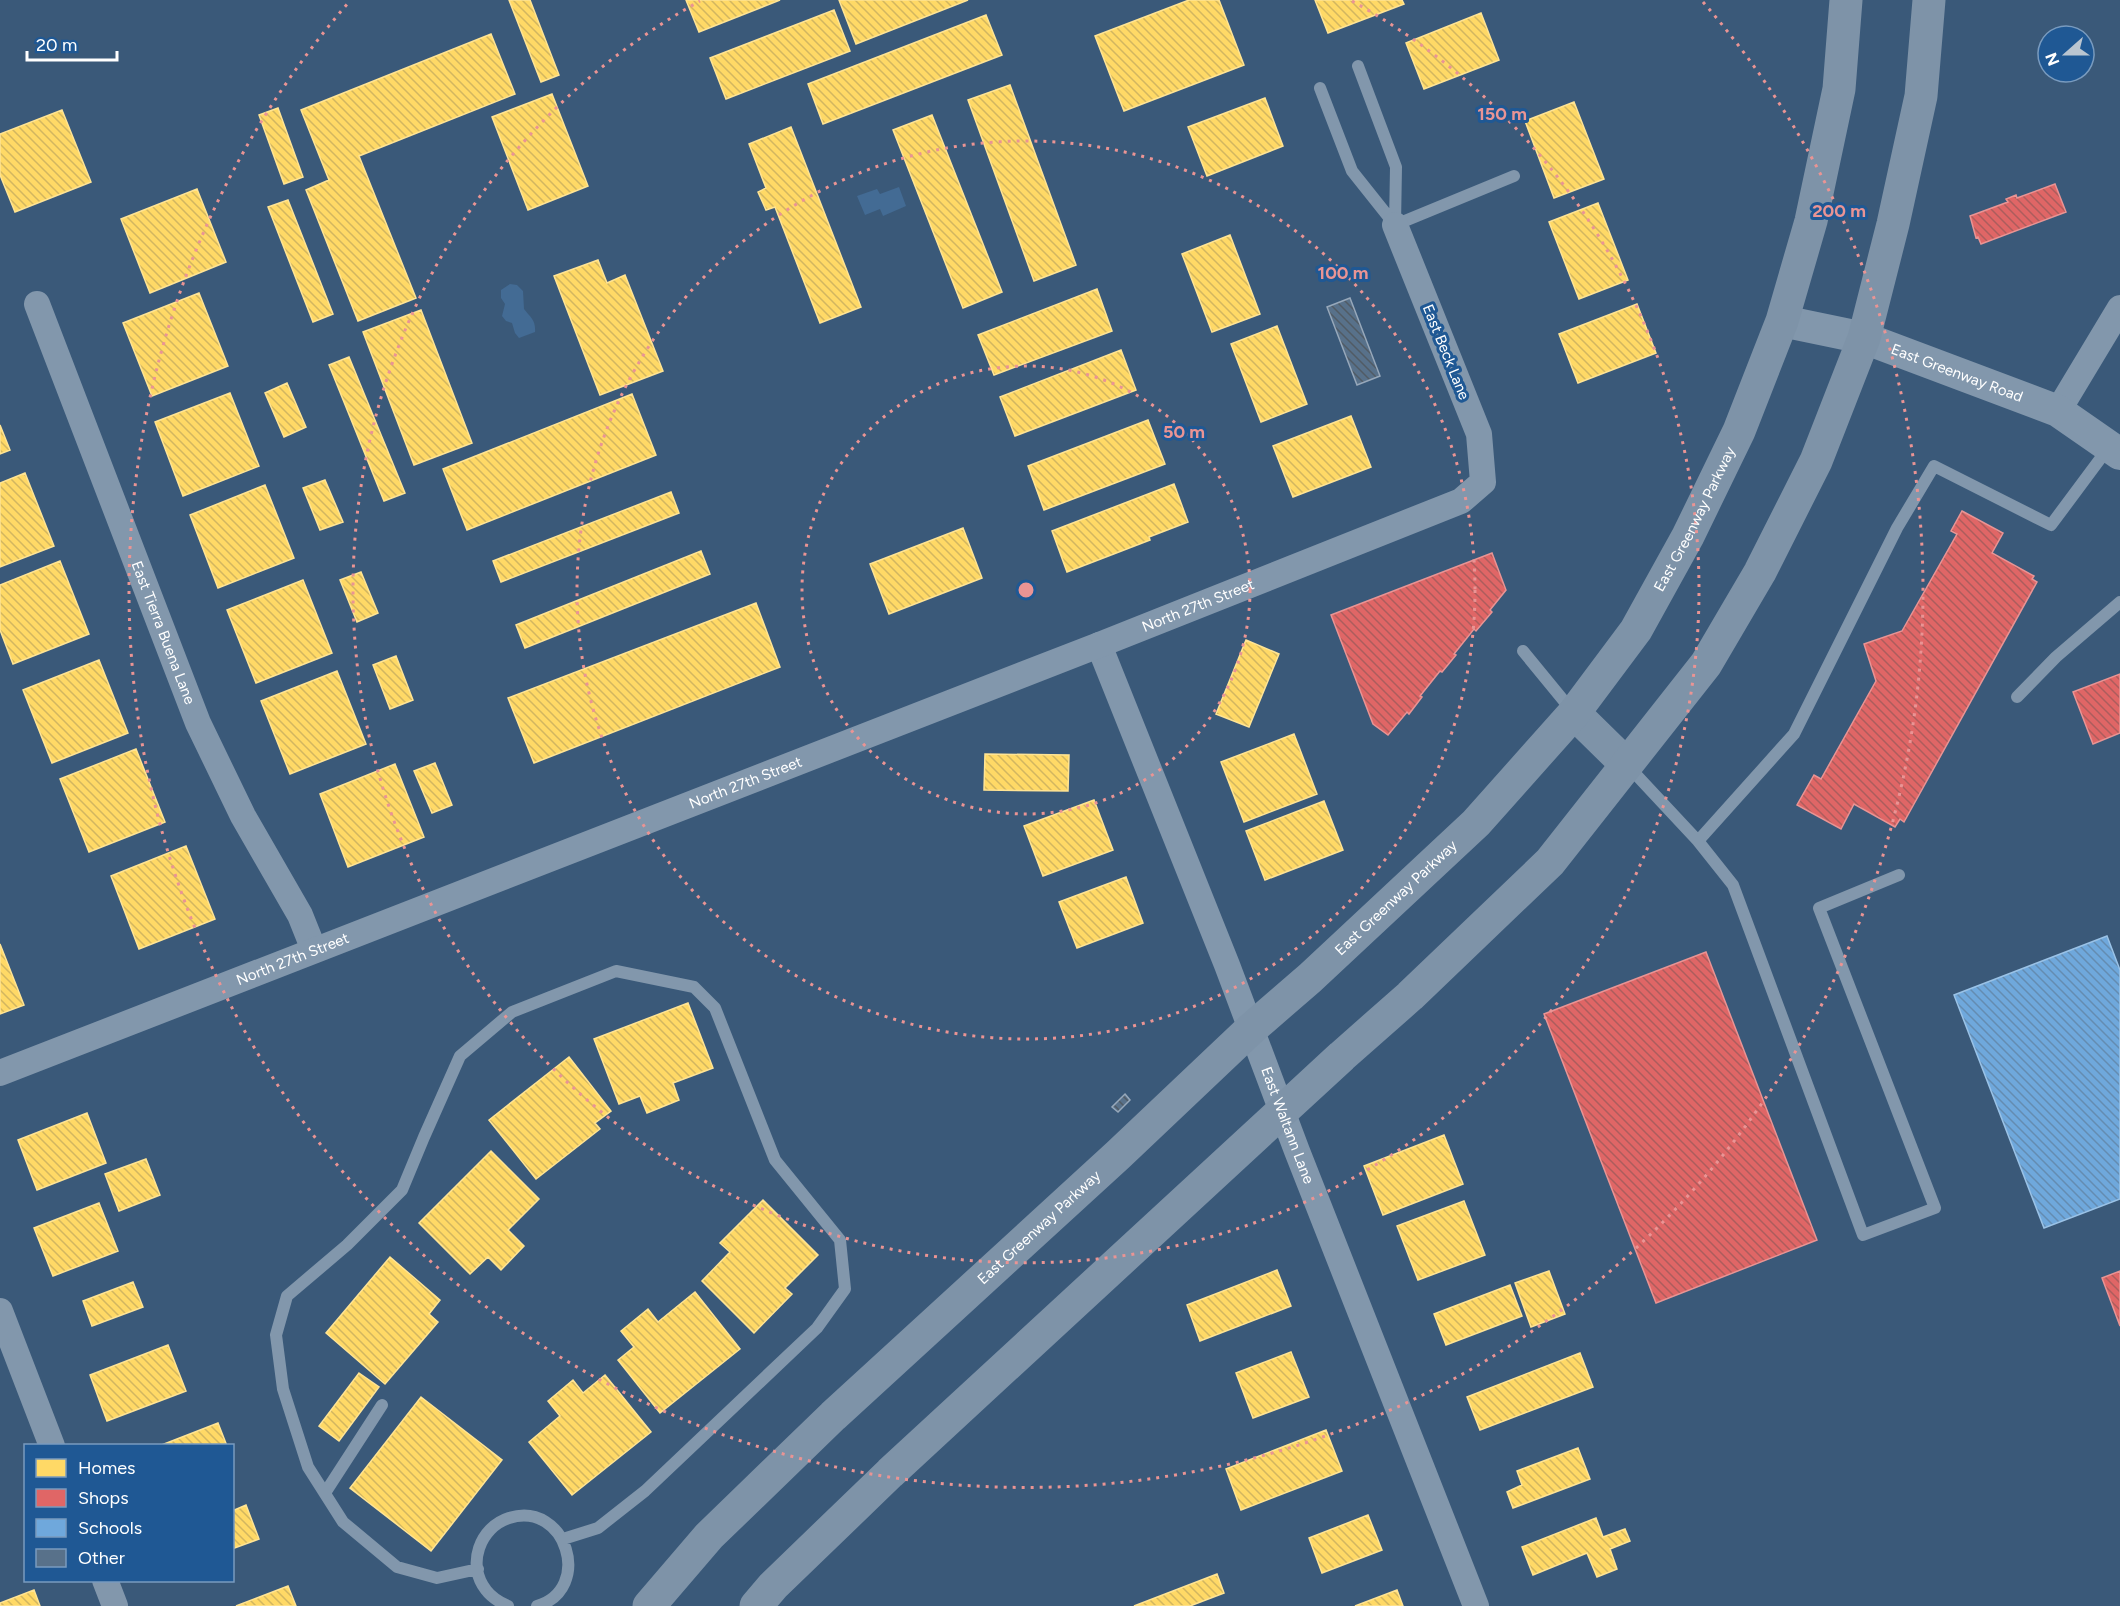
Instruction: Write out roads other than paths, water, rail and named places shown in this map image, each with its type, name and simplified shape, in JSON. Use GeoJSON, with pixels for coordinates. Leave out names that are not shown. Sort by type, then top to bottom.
{"type":"FeatureCollection","features":[{"type":"Feature","properties":{"kind":"main road","name":"East Greenway Parkway"},"geometry":{"type":"LineString","coordinates":[[649,1606],[709,1536],[833,1416],[1476,823],[1574,713],[1636,630],[1688,536],[1739,430],[1782,321],[1811,221],[1839,89],[1846,0]]}},
{"type":"Feature","properties":{"kind":"main road"},"geometry":{"type":"LineString","coordinates":[[756,1606],[773,1586],[890,1473],[1410,996],[1550,862],[1706,664],[1760,572],[1816,461],[1864,338],[1893,224],[1921,96],[1929,0]]}},
{"type":"Feature","properties":{"kind":"main road"},"geometry":{"type":"LineString","coordinates":[[1574,713],[1626,764]]}},
{"type":"Feature","properties":{"kind":"street","name":"East Beck Lane"},"geometry":{"type":"LineString","coordinates":[[1395,225],[1479,434],[1483,482]]}},
{"type":"Feature","properties":{"kind":"street","name":"East Tierra Buena Lane"},"geometry":{"type":"LineString","coordinates":[[37,304],[198,723],[243,816],[300,915],[314,950]]}},
{"type":"Feature","properties":{"kind":"street"},"geometry":{"type":"LineString","coordinates":[[2058,411],[2120,308]]}},
{"type":"Feature","properties":{"kind":"street","name":"East Greenway Road"},"geometry":{"type":"LineString","coordinates":[[1782,321],[1864,338],[2058,411],[2115,450]]}},
{"type":"Feature","properties":{"kind":"street","name":"North 27th Street"},"geometry":{"type":"LineString","coordinates":[[0,1073],[1100,645],[1461,501],[1483,482]]}},
{"type":"Feature","properties":{"kind":"street","name":"East Waltann Lane"},"geometry":{"type":"LineString","coordinates":[[1100,645],[1476,1606]]}},
{"type":"Feature","properties":{"kind":"street"},"geometry":{"type":"LineString","coordinates":[[0,1311],[51,1444]]}},
{"type":"Feature","properties":{"kind":"street"},"geometry":{"type":"LineString","coordinates":[[105,1582],[115,1606]]}},
{"type":"Feature","properties":{"kind":"lane"},"geometry":{"type":"LineString","coordinates":[[1358,66],[1396,167],[1395,225]]}},
{"type":"Feature","properties":{"kind":"lane"},"geometry":{"type":"LineString","coordinates":[[1320,88],[1352,171],[1395,225]]}},
{"type":"Feature","properties":{"kind":"lane"},"geometry":{"type":"LineString","coordinates":[[1395,225],[1514,176]]}},
{"type":"Feature","properties":{"kind":"lane"},"geometry":{"type":"LineString","coordinates":[[1698,841],[1794,734],[1897,528],[1934,465],[2051,525],[2115,450]]}},
{"type":"Feature","properties":{"kind":"lane"},"geometry":{"type":"LineString","coordinates":[[2018,697],[2056,657],[2120,602]]}},
{"type":"Feature","properties":{"kind":"lane"},"geometry":{"type":"LineString","coordinates":[[1523,651],[1574,713]]}},
{"type":"Feature","properties":{"kind":"lane"},"geometry":{"type":"LineString","coordinates":[[1626,764],[1698,841],[1733,885],[1863,1235],[1935,1208],[1819,908],[1899,874]]}},
{"type":"Feature","properties":{"kind":"lane"},"geometry":{"type":"LineString","coordinates":[[478,1569],[437,1578],[397,1567],[343,1522],[308,1467],[283,1389],[276,1335],[287,1296],[347,1245],[402,1190],[460,1056],[512,1012],[616,971],[694,987],[715,1008],[775,1160],[840,1240],[845,1289],[817,1328],[645,1491],[598,1528],[562,1539]]}},
{"type":"Feature","properties":{"kind":"lane"},"geometry":{"type":"LineString","coordinates":[[324,1493],[382,1405]]}},
{"type":"Feature","properties":{"kind":"lane"},"geometry":{"type":"LineString","coordinates":[[508,1606],[496,1600],[484,1589],[476,1561],[479,1546],[487,1533],[498,1523],[511,1517],[526,1516],[541,1519],[553,1528],[562,1539],[568,1553],[568,1569],[563,1584],[554,1596],[537,1606]]}},
{"type":"Feature","properties":{"kind":"lane"},"geometry":{"type":"LineString","coordinates":[[554,1596],[563,1606]]}},
{"type":"Feature","properties":{"kind":"water"},"geometry":{"type":"Polygon","coordinates":[[[899,187],[906,206],[883,216],[880,209],[865,215],[857,196],[877,189],[880,194],[899,187]]]}},
{"type":"Feature","properties":{"kind":"water"},"geometry":{"type":"Polygon","coordinates":[[[510,284],[517,285],[523,291],[524,309],[535,324],[535,332],[519,338],[512,323],[506,321],[502,316],[505,304],[501,298],[501,290],[510,284]]]}}]}
